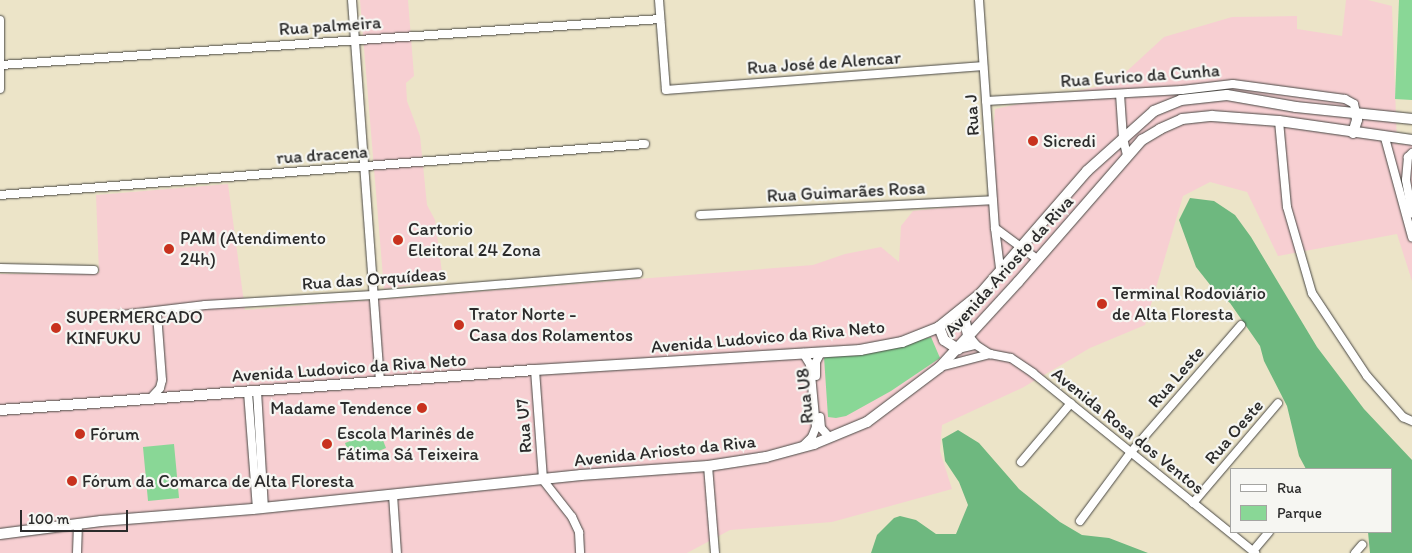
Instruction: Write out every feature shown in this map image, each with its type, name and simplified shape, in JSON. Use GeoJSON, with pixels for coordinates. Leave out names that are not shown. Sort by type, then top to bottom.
{"type":"FeatureCollection","features":[{"type":"Feature","properties":{"kind":"street"},"geometry":{"type":"LineString","coordinates":[[352,0],[380,382]]}},
{"type":"Feature","properties":{"kind":"street"},"geometry":{"type":"LineString","coordinates":[[659,0],[660,18]]}},
{"type":"Feature","properties":{"kind":"street","name":"Rua J"},"geometry":{"type":"LineString","coordinates":[[978,0],[995,228],[1000,268]]}},
{"type":"Feature","properties":{"kind":"street","name":"Rua palmeira"},"geometry":{"type":"LineString","coordinates":[[1,65],[660,18]]}},
{"type":"Feature","properties":{"kind":"street","name":"Rua José de Alencar"},"geometry":{"type":"LineString","coordinates":[[660,18],[666,90],[983,66]]}},
{"type":"Feature","properties":{"kind":"street"},"geometry":{"type":"LineString","coordinates":[[0,20],[0,88]]}},
{"type":"Feature","properties":{"kind":"street","name":"Rua Eurico da Cunha"},"geometry":{"type":"LineString","coordinates":[[986,101],[1120,94],[1182,95],[1233,84],[1345,99],[1354,104],[1356,113]]}},
{"type":"Feature","properties":{"kind":"street"},"geometry":{"type":"LineString","coordinates":[[1296,92],[1296,107]]}},
{"type":"Feature","properties":{"kind":"street"},"geometry":{"type":"LineString","coordinates":[[1120,94],[1123,138],[1127,156]]}},
{"type":"Feature","properties":{"kind":"street","name":"Avenida Ludovico da Riva Neto"},"geometry":{"type":"LineString","coordinates":[[0,410],[535,370],[860,350],[902,342],[939,327],[981,293],[1000,268],[1021,249],[1087,171],[1154,111],[1182,95],[1227,95],[1296,107],[1412,119]]}},
{"type":"Feature","properties":{"kind":"street"},"geometry":{"type":"LineString","coordinates":[[1353,133],[1358,120],[1356,113]]}},
{"type":"Feature","properties":{"kind":"street","name":"Avenida Ariosto da Riva"},"geometry":{"type":"LineString","coordinates":[[0,534],[101,521],[708,466],[766,457],[799,448],[866,422],[940,366],[958,349],[968,335],[1142,140],[1182,119],[1212,116],[1278,121],[1385,138],[1412,140]]}},
{"type":"Feature","properties":{"kind":"street"},"geometry":{"type":"LineString","coordinates":[[1278,121],[1287,207],[1312,293],[1367,376],[1403,417],[1412,422]]}},
{"type":"Feature","properties":{"kind":"street"},"geometry":{"type":"LineString","coordinates":[[1385,138],[1412,237]]}},
{"type":"Feature","properties":{"kind":"street","name":"rua dracena"},"geometry":{"type":"LineString","coordinates":[[0,195],[645,144]]}},
{"type":"Feature","properties":{"kind":"street"},"geometry":{"type":"LineString","coordinates":[[1412,153],[1408,157],[1406,180],[1412,213]]}},
{"type":"Feature","properties":{"kind":"street","name":"Rua Guimarães Rosa"},"geometry":{"type":"LineString","coordinates":[[700,215],[993,200]]}},
{"type":"Feature","properties":{"kind":"street"},"geometry":{"type":"LineString","coordinates":[[995,228],[1037,259]]}},
{"type":"Feature","properties":{"kind":"street"},"geometry":{"type":"LineString","coordinates":[[0,268],[94,270]]}},
{"type":"Feature","properties":{"kind":"street","name":"Rua das Orquídeas"},"geometry":{"type":"LineString","coordinates":[[113,316],[205,305],[373,295],[638,273]]}},
{"type":"Feature","properties":{"kind":"street"},"geometry":{"type":"LineString","coordinates":[[151,398],[160,388],[162,380],[157,312]]}},
{"type":"Feature","properties":{"kind":"street"},"geometry":{"type":"LineString","coordinates":[[957,313],[965,322],[968,335]]}},
{"type":"Feature","properties":{"kind":"street","name":"Rua Leste"},"geometry":{"type":"LineString","coordinates":[[1080,521],[1132,452],[1241,325]]}},
{"type":"Feature","properties":{"kind":"street"},"geometry":{"type":"LineString","coordinates":[[939,327],[944,340],[958,349],[976,345]]}},
{"type":"Feature","properties":{"kind":"street","name":"Avenida Rosa dos Ventos"},"geometry":{"type":"LineString","coordinates":[[968,335],[976,345],[990,354],[1011,358],[1071,403],[1230,532]]}},
{"type":"Feature","properties":{"kind":"street","name":"Rua U8"},"geometry":{"type":"LineString","coordinates":[[799,448],[810,441],[818,428],[815,366],[821,352]]}},
{"type":"Feature","properties":{"kind":"street","name":"Rua U8"},"geometry":{"type":"LineString","coordinates":[[802,353],[810,364],[816,396]]}},
{"type":"Feature","properties":{"kind":"street"},"geometry":{"type":"LineString","coordinates":[[940,366],[990,354]]}},
{"type":"Feature","properties":{"kind":"street","name":"Rua U7"},"geometry":{"type":"LineString","coordinates":[[535,370],[543,480]]}},
{"type":"Feature","properties":{"kind":"street"},"geometry":{"type":"LineString","coordinates":[[252,392],[261,508]]}},
{"type":"Feature","properties":{"kind":"street"},"geometry":{"type":"LineString","coordinates":[[1021,462],[1071,403]]}},
{"type":"Feature","properties":{"kind":"street","name":"Rua Oeste"},"geometry":{"type":"LineString","coordinates":[[1193,502],[1278,404]]}},
{"type":"Feature","properties":{"kind":"street","name":"Rua U8"},"geometry":{"type":"LineString","coordinates":[[818,428],[829,437]]}},
{"type":"Feature","properties":{"kind":"street"},"geometry":{"type":"LineString","coordinates":[[708,466],[715,553]]}},
{"type":"Feature","properties":{"kind":"street"},"geometry":{"type":"LineString","coordinates":[[543,480],[572,517],[579,532],[580,553]]}},
{"type":"Feature","properties":{"kind":"street"},"geometry":{"type":"LineString","coordinates":[[393,495],[397,553]]}},
{"type":"Feature","properties":{"kind":"street"},"geometry":{"type":"LineString","coordinates":[[78,525],[78,553]]}},
{"type":"Feature","properties":{"kind":"street","name":"Avenida Rosa dos Ventos"},"geometry":{"type":"LineString","coordinates":[[1231,533],[1254,552]]}},
{"type":"Feature","properties":{"kind":"street"},"geometry":{"type":"LineString","coordinates":[[1254,552],[1268,533]]}},
{"type":"Feature","properties":{"kind":"street"},"geometry":{"type":"LineString","coordinates":[[1355,553],[1362,544]]}},
{"type":"Feature","properties":{"kind":"shaded area"},"geometry":{"type":"Polygon","coordinates":[[[360,0],[408,0],[414,76],[406,83],[407,101],[420,136],[427,205],[435,220],[443,280],[384,289],[360,0]]]}},
{"type":"Feature","properties":{"kind":"shaded area"},"geometry":{"type":"Polygon","coordinates":[[[1346,0],[1368,0],[1392,6],[1397,144],[1412,144],[1412,281],[1397,234],[1278,256],[1247,192],[1210,182],[1183,196],[1145,325],[1090,348],[1022,388],[942,425],[940,451],[952,489],[832,522],[730,530],[687,553],[0,553],[0,274],[99,273],[96,195],[228,184],[245,310],[813,265],[845,254],[881,247],[899,262],[901,226],[913,211],[988,203],[995,109],[1114,83],[1164,37],[1232,17],[1297,16],[1297,29],[1342,36],[1346,0]]]}},
{"type":"Feature","properties":{"kind":"green space"},"geometry":{"type":"Polygon","coordinates":[[[1399,0],[1412,0],[1412,100],[1395,99],[1399,0]]]}},
{"type":"Feature","properties":{"kind":"green space"},"geometry":{"type":"Polygon","coordinates":[[[1190,198],[1214,201],[1235,215],[1251,237],[1317,347],[1364,409],[1412,460],[1412,553],[1370,553],[1368,533],[1392,533],[1392,468],[1305,468],[1299,456],[1287,406],[1264,361],[1260,346],[1230,303],[1211,286],[1196,267],[1179,220],[1190,198]]]}},
{"type":"Feature","properties":{"kind":"green space"},"geometry":{"type":"Polygon","coordinates":[[[931,337],[940,358],[891,391],[846,416],[828,417],[824,357],[861,355],[931,337]]]}},
{"type":"Feature","properties":{"kind":"green space"},"geometry":{"type":"Polygon","coordinates":[[[379,430],[386,448],[352,462],[345,443],[379,430]]]}},
{"type":"Feature","properties":{"kind":"green space"},"geometry":{"type":"Polygon","coordinates":[[[958,430],[979,443],[1019,489],[1060,522],[1082,535],[1109,538],[1148,553],[871,553],[877,535],[894,518],[900,516],[916,520],[936,534],[956,534],[968,505],[959,482],[945,461],[942,439],[958,430]]]}},
{"type":"Feature","properties":{"kind":"green space"},"geometry":{"type":"Polygon","coordinates":[[[174,444],[179,498],[148,501],[143,447],[174,444]]]}},
{"type":"Feature","properties":{"kind":"place","name":"Sicredi"},"geometry":{"type":"Point","coordinates":[1033,141]}},
{"type":"Feature","properties":{"kind":"place","name":"Cartorio Eleitoral 24 Zona"},"geometry":{"type":"Point","coordinates":[398,240]}},
{"type":"Feature","properties":{"kind":"place","name":"PAM (Atendimento 24h)"},"geometry":{"type":"Point","coordinates":[169,249]}},
{"type":"Feature","properties":{"kind":"place","name":"Terminal Rodoviário de Alta Floresta"},"geometry":{"type":"Point","coordinates":[1102,304]}},
{"type":"Feature","properties":{"kind":"place","name":"Trator Norte - Casa dos Rolamentos"},"geometry":{"type":"Point","coordinates":[459,325]}},
{"type":"Feature","properties":{"kind":"place","name":"SUPERMERCADO KINFUKU"},"geometry":{"type":"Point","coordinates":[56,328]}},
{"type":"Feature","properties":{"kind":"place","name":"Madame Tendence"},"geometry":{"type":"Point","coordinates":[422,408]}},
{"type":"Feature","properties":{"kind":"place","name":"Fórum"},"geometry":{"type":"Point","coordinates":[80,434]}},
{"type":"Feature","properties":{"kind":"place","name":"Escola Marinês de Fátima Sá Teixeira"},"geometry":{"type":"Point","coordinates":[327,444]}},
{"type":"Feature","properties":{"kind":"place","name":"Fórum da Comarca de Alta Floresta"},"geometry":{"type":"Point","coordinates":[72,481]}}]}
